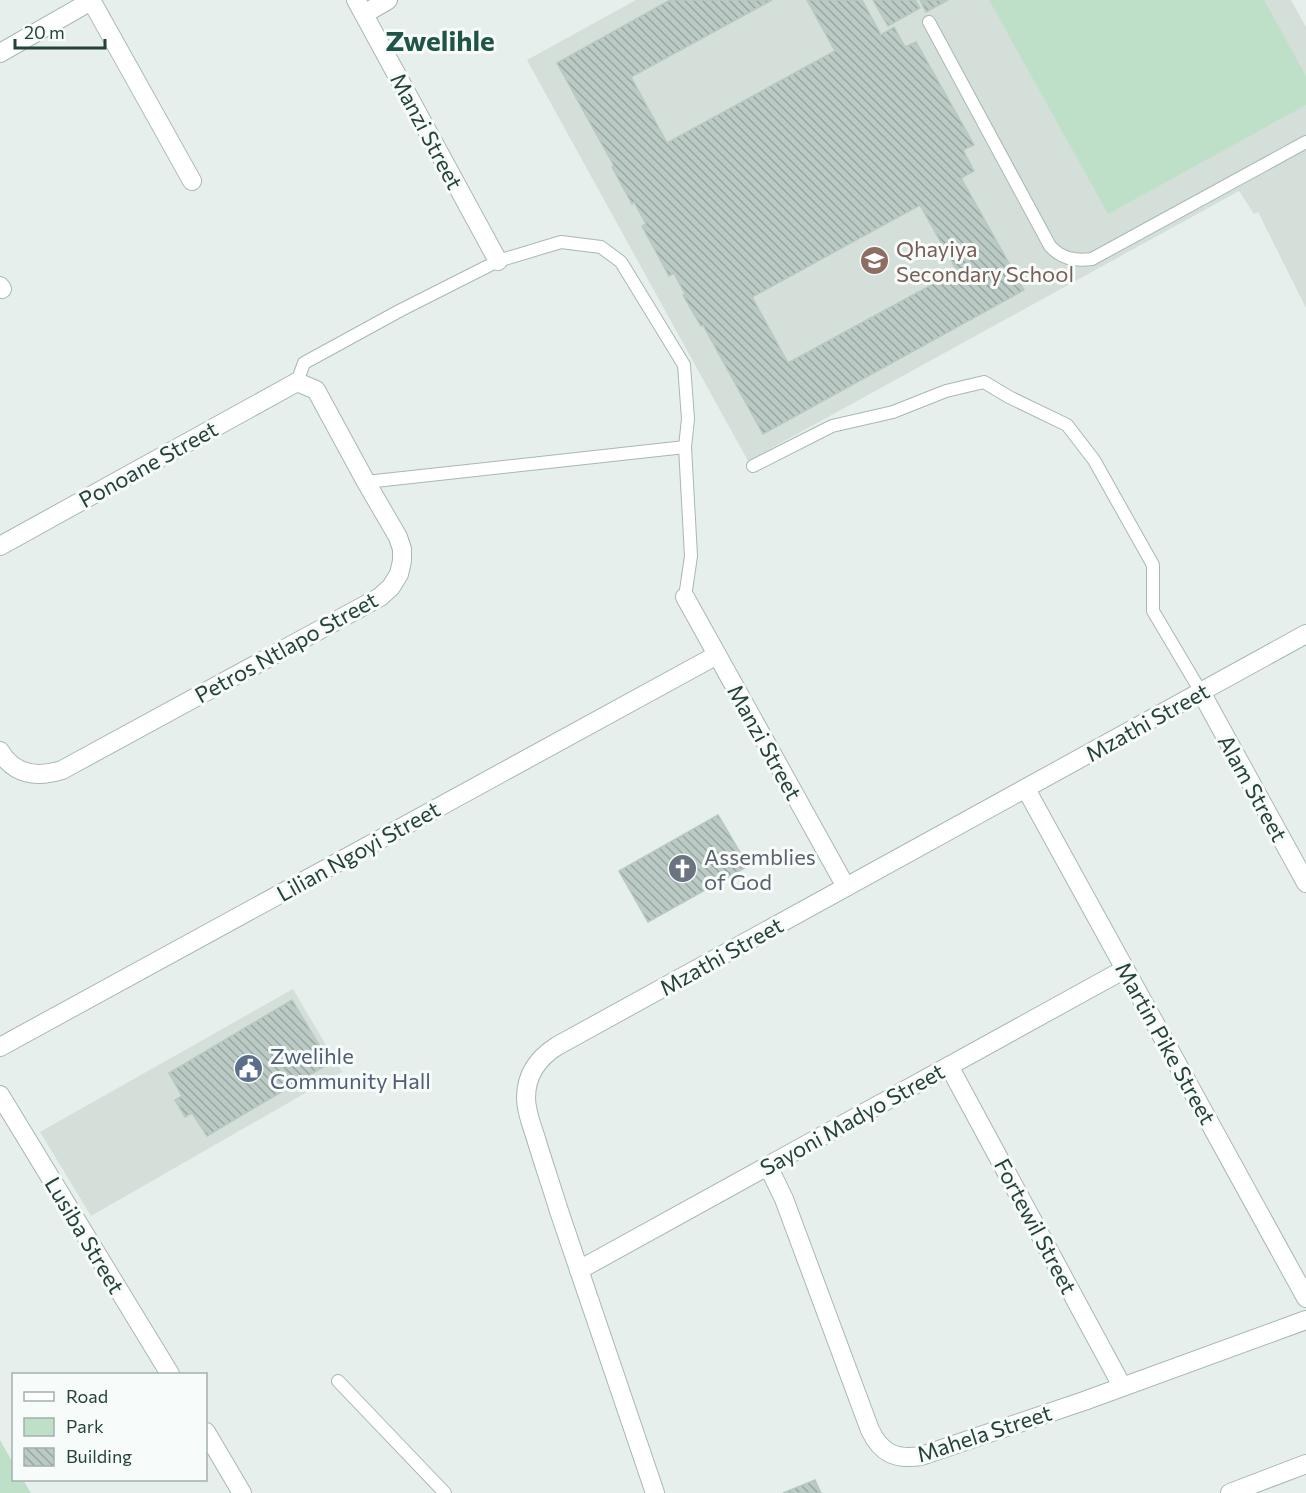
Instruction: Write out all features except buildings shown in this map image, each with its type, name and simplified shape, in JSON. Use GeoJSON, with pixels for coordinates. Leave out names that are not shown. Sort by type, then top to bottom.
{"type":"FeatureCollection","features":[{"type":"Feature","properties":{"kind":"street"},"geometry":{"type":"LineString","coordinates":[[360,7],[388,0]]}},
{"type":"Feature","properties":{"kind":"street"},"geometry":{"type":"LineString","coordinates":[[0,52],[91,1],[192,181]]}},
{"type":"Feature","properties":{"kind":"street","name":"Manzi Street"},"geometry":{"type":"LineString","coordinates":[[360,7],[498,261]]}},
{"type":"Feature","properties":{"kind":"street","name":"Petros Ntlapo Street"},"geometry":{"type":"LineString","coordinates":[[0,750],[11,764],[34,775],[48,775],[62,770],[370,603],[391,587],[399,574],[402,561],[402,549],[398,537],[316,390],[297,382]]}},
{"type":"Feature","properties":{"kind":"street","name":"Ponoane Street"},"geometry":{"type":"LineString","coordinates":[[0,546],[297,382]]}},
{"type":"Feature","properties":{"kind":"street","name":"Manzi Street"},"geometry":{"type":"LineString","coordinates":[[685,597],[846,887]]}},
{"type":"Feature","properties":{"kind":"street","name":"Mzathi Street"},"geometry":{"type":"LineString","coordinates":[[655,1493],[528,1114],[527,1085],[539,1060],[547,1052],[1306,634]]}},
{"type":"Feature","properties":{"kind":"street","name":"Lilian Ngoyi Street"},"geometry":{"type":"LineString","coordinates":[[0,1047],[717,655]]}},
{"type":"Feature","properties":{"kind":"street","name":"Alam Street"},"geometry":{"type":"LineString","coordinates":[[1201,692],[1306,883]]}},
{"type":"Feature","properties":{"kind":"street","name":"Martin Pike Street"},"geometry":{"type":"LineString","coordinates":[[1026,789],[1306,1298]]}},
{"type":"Feature","properties":{"kind":"street","name":"Sayoni Madyo Street"},"geometry":{"type":"LineString","coordinates":[[579,1270],[1125,969]]}},
{"type":"Feature","properties":{"kind":"street","name":"Fortewil Street"},"geometry":{"type":"LineString","coordinates":[[949,1066],[1122,1386]]}},
{"type":"Feature","properties":{"kind":"street","name":"Lusiba Street"},"geometry":{"type":"LineString","coordinates":[[0,1095],[169,1373]]}},
{"type":"Feature","properties":{"kind":"street","name":"Mahela Street"},"geometry":{"type":"LineString","coordinates":[[768,1166],[784,1199],[870,1430],[875,1440],[894,1455],[908,1458],[921,1456],[1084,1401],[1306,1320]]}},
{"type":"Feature","properties":{"kind":"street"},"geometry":{"type":"LineString","coordinates":[[207,1434],[242,1493]]}},
{"type":"Feature","properties":{"kind":"street"},"geometry":{"type":"LineString","coordinates":[[1230,1493],[1306,1464]]}},
{"type":"Feature","properties":{"kind":"lane"},"geometry":{"type":"LineString","coordinates":[[929,22],[1050,246],[1055,252],[1068,259],[1092,258],[1306,142]]}},
{"type":"Feature","properties":{"kind":"lane"},"geometry":{"type":"LineString","coordinates":[[297,382],[304,363],[498,261],[561,242],[601,247],[621,262],[684,365],[688,419],[685,447],[691,556],[685,597]]}},
{"type":"Feature","properties":{"kind":"lane"},"geometry":{"type":"LineString","coordinates":[[753,466],[832,426],[893,411],[946,391],[984,382],[1009,397],[1067,425],[1095,460],[1153,566],[1153,611],[1201,692]]}},
{"type":"Feature","properties":{"kind":"lane"},"geometry":{"type":"LineString","coordinates":[[366,482],[685,447]]}},
{"type":"Feature","properties":{"kind":"lane"},"geometry":{"type":"LineString","coordinates":[[338,1381],[445,1493]]}},
{"type":"Feature","properties":{"kind":"shaded area","name":"Qhayiya Secondary School"},"geometry":{"type":"Polygon","coordinates":[[[636,0],[1291,0],[1306,27],[1306,308],[1258,212],[1254,214],[1239,191],[748,461],[527,60],[636,0]]]}},
{"type":"Feature","properties":{"kind":"shaded area"},"geometry":{"type":"Polygon","coordinates":[[[293,989],[342,1072],[91,1216],[40,1132],[293,989]]]}},
{"type":"Feature","properties":{"kind":"green space"},"geometry":{"type":"Polygon","coordinates":[[[989,0],[1264,0],[1306,76],[1306,105],[1108,214],[989,0]]]}},
{"type":"Feature","properties":{"kind":"green space"},"geometry":{"type":"Polygon","coordinates":[[[0,1440],[12,1461],[12,1481],[24,1481],[31,1493],[0,1493],[0,1440]]]}},
{"type":"Feature","properties":{"kind":"place","name":"Qhayiya Secondary School"},"geometry":{"type":"Point","coordinates":[875,261]}},
{"type":"Feature","properties":{"kind":"place","name":"Assemblies of God"},"geometry":{"type":"Point","coordinates":[683,869]}},
{"type":"Feature","properties":{"kind":"place","name":"Zwelihle Community Hall"},"geometry":{"type":"Point","coordinates":[249,1068]}},
{"type":"Feature","properties":{"kind":"district","name":"Zwelihle"},"geometry":{"type":"Point","coordinates":[440,40]}}]}
